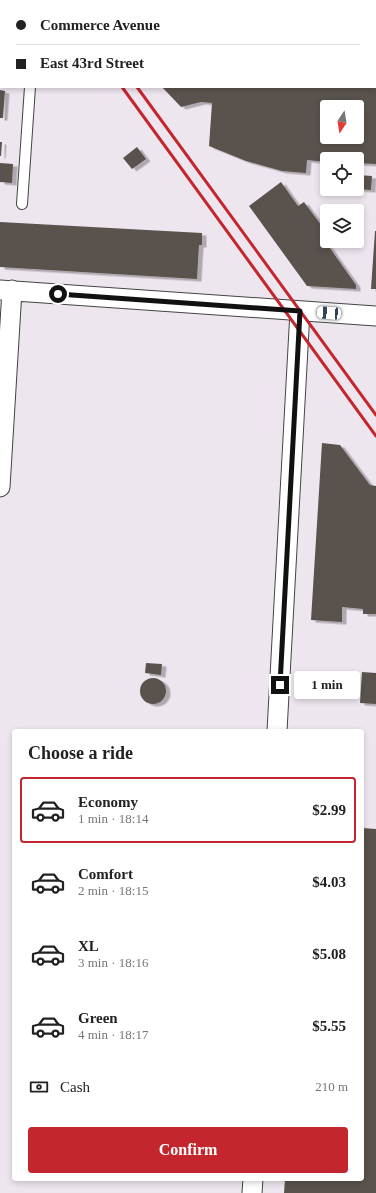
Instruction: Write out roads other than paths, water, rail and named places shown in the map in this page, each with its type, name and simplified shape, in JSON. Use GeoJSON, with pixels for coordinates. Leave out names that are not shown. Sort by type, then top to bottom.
{"type":"FeatureCollection","features":[{"type":"Feature","properties":{"kind":"street"},"geometry":{"type":"LineString","coordinates":[[0,488],[6,290],[376,316]]}},
{"type":"Feature","properties":{"kind":"street"},"geometry":{"type":"LineString","coordinates":[[277,729],[300,311]]}},
{"type":"Feature","properties":{"kind":"street"},"geometry":{"type":"LineString","coordinates":[[252,1193],[253,1181]]}},
{"type":"Feature","properties":{"kind":"lane"},"geometry":{"type":"LineString","coordinates":[[22,204],[30,88]]}},
{"type":"Feature","properties":{"kind":"railway"},"geometry":{"type":"LineString","coordinates":[[123,88],[376,436]]}},
{"type":"Feature","properties":{"kind":"railway"},"geometry":{"type":"LineString","coordinates":[[138,88],[376,415]]}}]}
